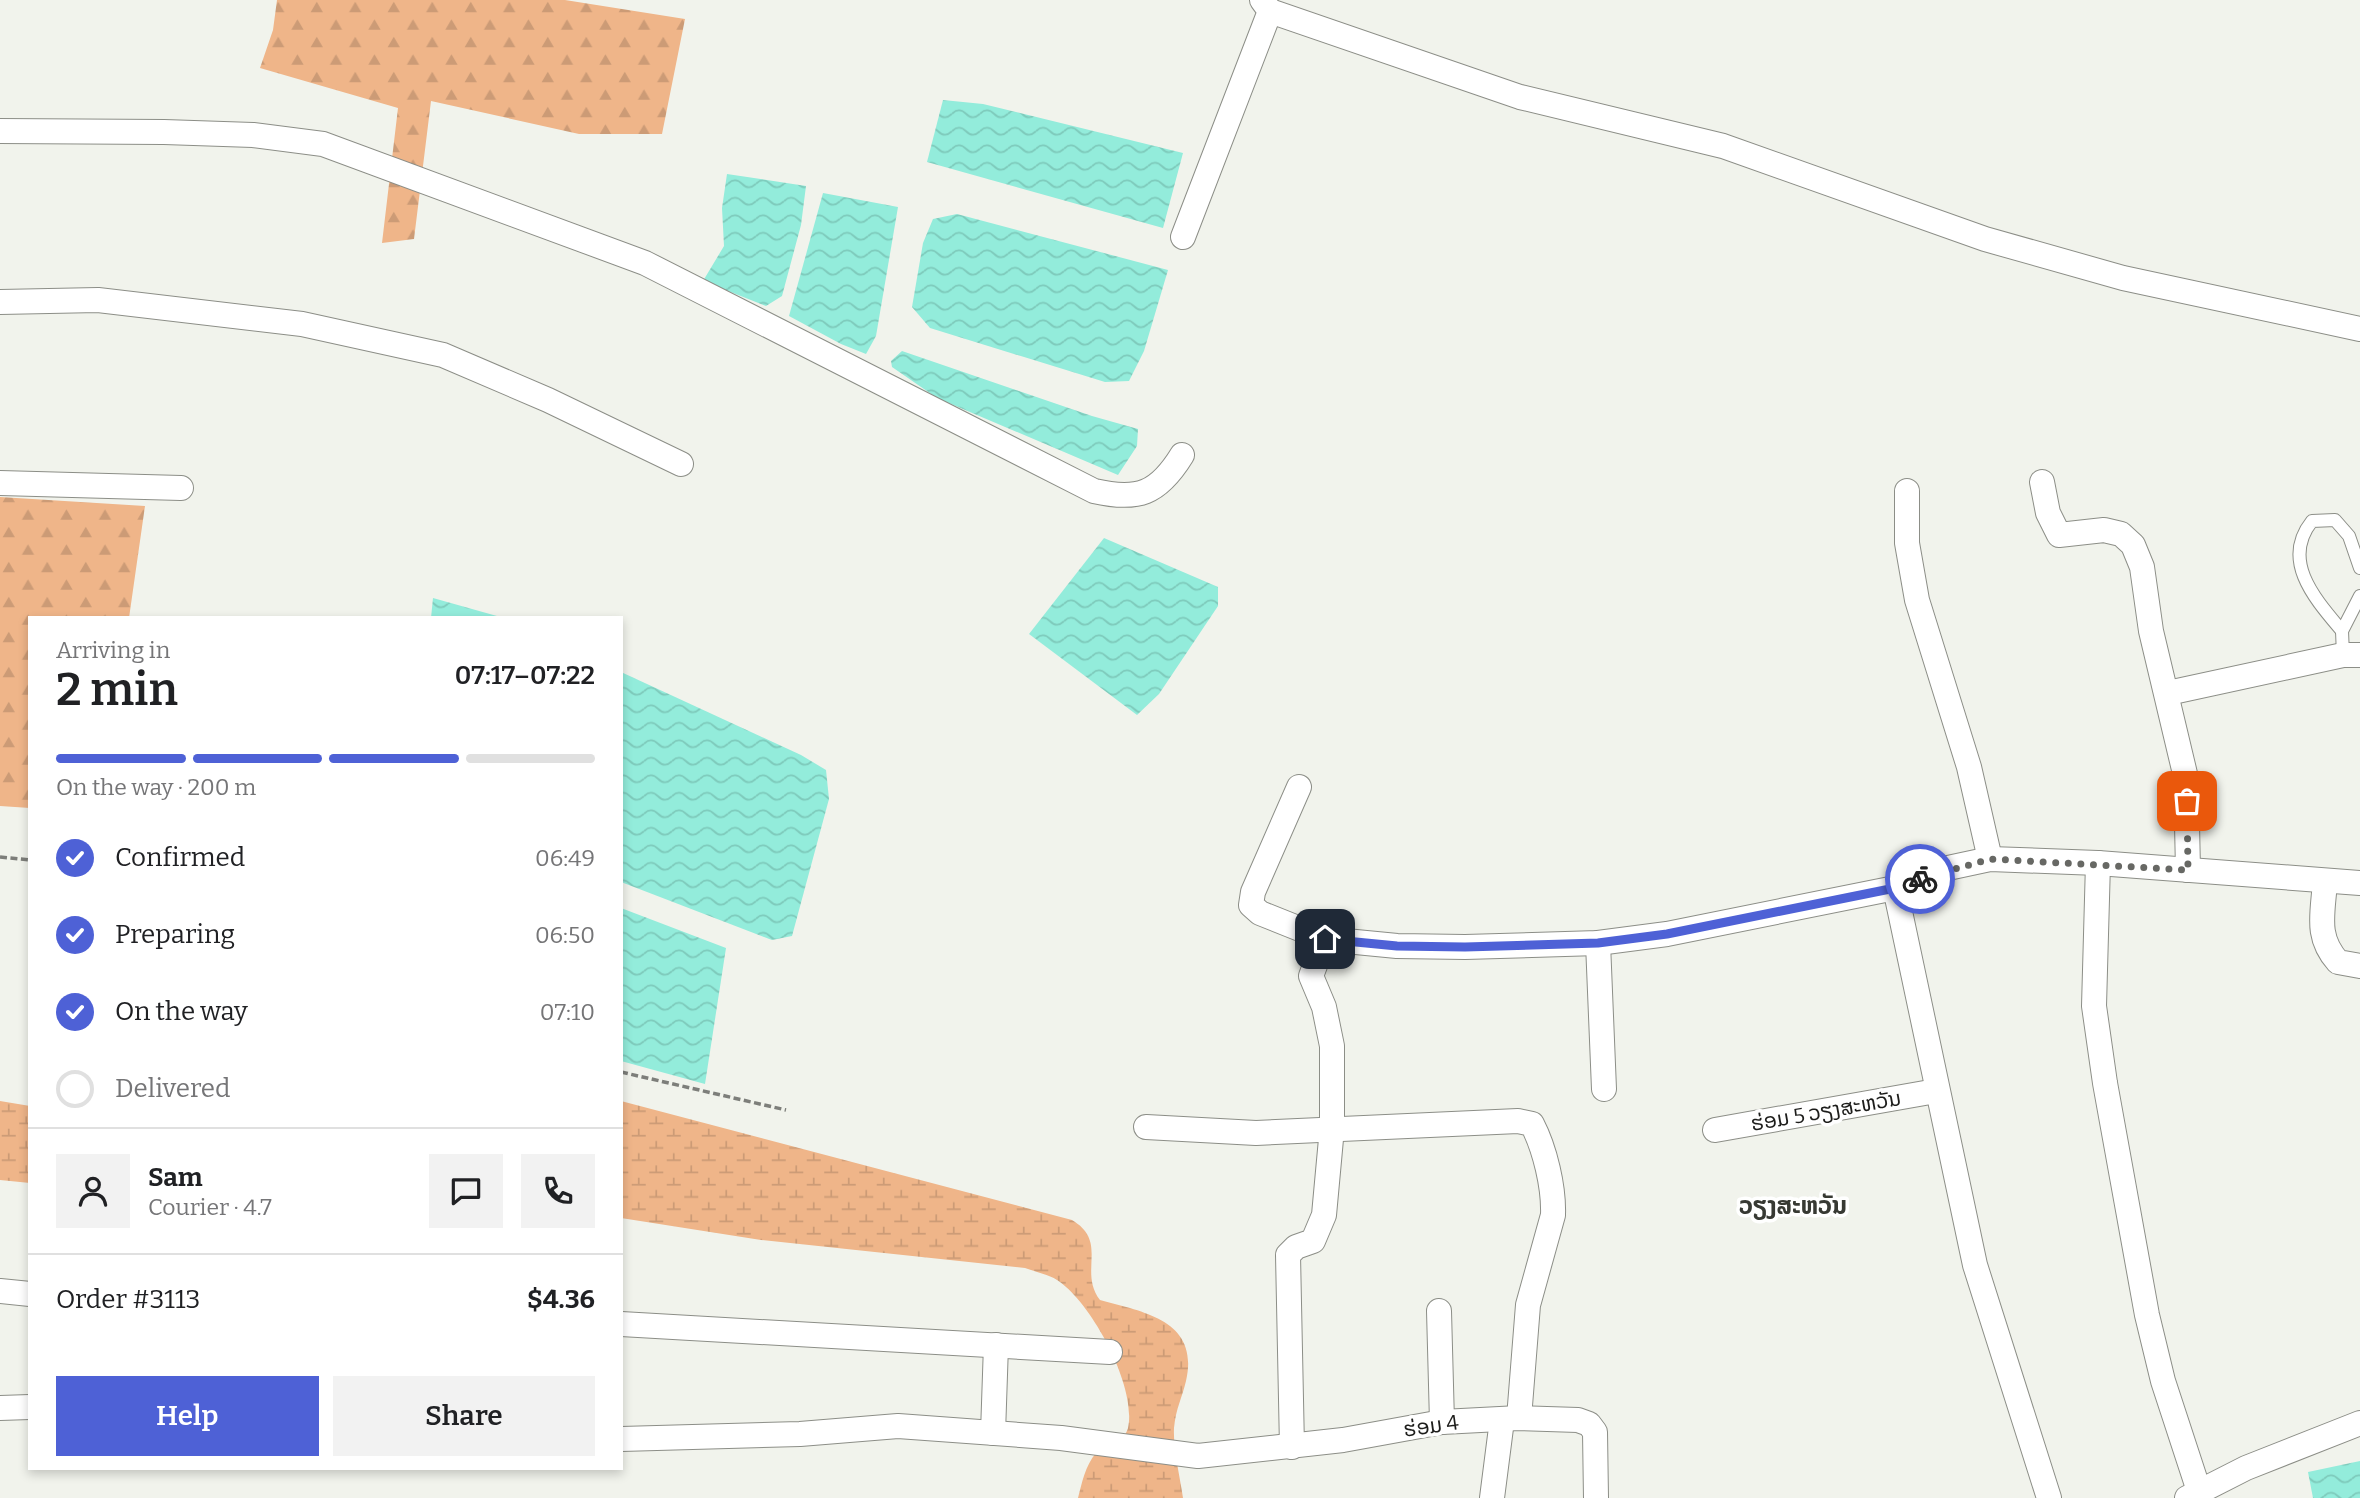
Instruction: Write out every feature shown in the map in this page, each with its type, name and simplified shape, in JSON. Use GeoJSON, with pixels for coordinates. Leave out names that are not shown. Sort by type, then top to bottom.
{"type":"FeatureCollection","features":[{"type":"Feature","properties":{"kind":"street"},"geometry":{"type":"LineString","coordinates":[[1183,237],[1266,5],[1520,97],[1723,146],[1985,239],[2123,278],[2360,329]]}},
{"type":"Feature","properties":{"kind":"street"},"geometry":{"type":"LineString","coordinates":[[0,131],[253,135],[323,144],[645,263],[1094,491],[1123,498],[1146,493],[1171,472],[1182,455]]}},
{"type":"Feature","properties":{"kind":"street"},"geometry":{"type":"LineString","coordinates":[[0,302],[99,300],[288,323],[443,355],[548,400],[681,464]]}},
{"type":"Feature","properties":{"kind":"street"},"geometry":{"type":"LineString","coordinates":[[2042,482],[2048,513],[2059,535],[2104,530],[2120,534],[2133,545],[2142,567],[2151,631],[2168,693],[2186,778],[2188,870]]}},
{"type":"Feature","properties":{"kind":"street"},"geometry":{"type":"LineString","coordinates":[[0,483],[181,488]]}},
{"type":"Feature","properties":{"kind":"street"},"geometry":{"type":"LineString","coordinates":[[1907,491],[1906,543],[1917,600],[1969,766],[1990,859]]}},
{"type":"Feature","properties":{"kind":"street"},"geometry":{"type":"LineString","coordinates":[[2168,693],[2348,647]]}},
{"type":"Feature","properties":{"kind":"street"},"geometry":{"type":"LineString","coordinates":[[1299,787],[1253,892],[1251,905],[1260,913],[1325,939],[1438,947],[1598,943],[1667,934],[1895,888],[1948,868],[1990,859],[2098,863],[2360,883]]}},
{"type":"Feature","properties":{"kind":"street"},"geometry":{"type":"LineString","coordinates":[[2098,863],[2094,1006],[2105,1083],[2147,1315],[2193,1495],[2246,1468],[2360,1423]]}},
{"type":"Feature","properties":{"kind":"street"},"geometry":{"type":"LineString","coordinates":[[2326,881],[2322,934],[2325,948],[2338,962],[2360,965]]}},
{"type":"Feature","properties":{"kind":"street"},"geometry":{"type":"LineString","coordinates":[[1895,888],[1975,1265],[2039,1497]]}},
{"type":"Feature","properties":{"kind":"street"},"geometry":{"type":"LineString","coordinates":[[1292,1447],[1289,1255],[1296,1247],[1313,1241],[1324,1215],[1332,1128],[1332,1046],[1324,1007],[1311,976],[1325,939]]}},
{"type":"Feature","properties":{"kind":"street"},"geometry":{"type":"LineString","coordinates":[[1598,943],[1604,1089]]}},
{"type":"Feature","properties":{"kind":"street","name":"ຮ່ອມ 5 ວຽງສະຫວັນ"},"geometry":{"type":"LineString","coordinates":[[1715,1130],[1936,1091]]}},
{"type":"Feature","properties":{"kind":"street"},"geometry":{"type":"LineString","coordinates":[[1146,1127],[1256,1133],[1518,1121],[1532,1124],[1541,1149],[1553,1215],[1528,1305],[1511,1419],[1492,1498]]}},
{"type":"Feature","properties":{"kind":"street"},"geometry":{"type":"LineString","coordinates":[[0,1292],[28,1294]]}},
{"type":"Feature","properties":{"kind":"street"},"geometry":{"type":"LineString","coordinates":[[1439,1311],[1442,1422]]}},
{"type":"Feature","properties":{"kind":"street"},"geometry":{"type":"LineString","coordinates":[[623,1324],[1110,1352]]}},
{"type":"Feature","properties":{"kind":"street"},"geometry":{"type":"LineString","coordinates":[[993,1433],[996,1345]]}},
{"type":"Feature","properties":{"kind":"street"},"geometry":{"type":"LineString","coordinates":[[0,1408],[28,1407]]}},
{"type":"Feature","properties":{"kind":"street","name":"ຮ່ອມ 4"},"geometry":{"type":"LineString","coordinates":[[623,1439],[800,1434],[898,1426],[1061,1438],[1198,1456],[1292,1447],[1442,1422],[1578,1420],[1589,1424],[1595,1432],[1596,1498]]}},
{"type":"Feature","properties":{"kind":"lane"},"geometry":{"type":"LineString","coordinates":[[2348,647],[2309,592],[2298,565],[2304,531],[2312,521],[2335,520],[2349,536],[2360,568]]}},
{"type":"Feature","properties":{"kind":"lane"},"geometry":{"type":"LineString","coordinates":[[2348,647],[2360,596]]}},
{"type":"Feature","properties":{"kind":"path"},"geometry":{"type":"LineString","coordinates":[[0,857],[28,860]]}},
{"type":"Feature","properties":{"kind":"path"},"geometry":{"type":"LineString","coordinates":[[623,1072],[786,1110]]}},
{"type":"Feature","properties":{"kind":"green space"},"geometry":{"type":"Polygon","coordinates":[[[277,0],[565,0],[685,19],[662,134],[579,134],[431,101],[414,239],[382,243],[398,108],[260,68],[273,30],[277,0]]]}},
{"type":"Feature","properties":{"kind":"green space"},"geometry":{"type":"Polygon","coordinates":[[[0,497],[145,506],[129,616],[28,616],[28,808],[0,806],[0,497]]]}},
{"type":"Feature","properties":{"kind":"green space"},"geometry":{"type":"Polygon","coordinates":[[[0,1101],[28,1106],[28,1183],[0,1180],[0,1101]]]}},
{"type":"Feature","properties":{"kind":"green space"},"geometry":{"type":"Polygon","coordinates":[[[623,1102],[1072,1220],[1089,1238],[1092,1278],[1100,1300],[1134,1309],[1164,1322],[1185,1344],[1188,1360],[1186,1381],[1174,1428],[1183,1498],[1078,1498],[1092,1458],[1126,1433],[1129,1411],[1126,1391],[1110,1349],[1086,1309],[1060,1282],[1025,1268],[761,1240],[623,1218],[623,1102]]]}},
{"type":"Feature","properties":{"kind":"water"},"geometry":{"type":"Polygon","coordinates":[[[943,100],[983,104],[1183,153],[1163,228],[927,162],[943,100]]]}},
{"type":"Feature","properties":{"kind":"water"},"geometry":{"type":"Polygon","coordinates":[[[727,174],[806,186],[801,225],[782,296],[766,306],[703,281],[724,246],[722,208],[727,174]]]}},
{"type":"Feature","properties":{"kind":"water"},"geometry":{"type":"Polygon","coordinates":[[[823,193],[898,207],[876,336],[866,354],[789,316],[823,193]]]}},
{"type":"Feature","properties":{"kind":"water"},"geometry":{"type":"Polygon","coordinates":[[[957,214],[1168,270],[1144,351],[1129,381],[1105,382],[930,328],[912,307],[923,243],[933,219],[957,214]]]}},
{"type":"Feature","properties":{"kind":"water"},"geometry":{"type":"Polygon","coordinates":[[[902,351],[1138,429],[1137,446],[1118,475],[937,398],[892,367],[891,361],[902,351]]]}},
{"type":"Feature","properties":{"kind":"water"},"geometry":{"type":"Polygon","coordinates":[[[1104,538],[1218,587],[1218,606],[1159,694],[1137,715],[1029,634],[1104,538]]]}},
{"type":"Feature","properties":{"kind":"water"},"geometry":{"type":"Polygon","coordinates":[[[433,598],[497,616],[431,616],[433,598]]]}},
{"type":"Feature","properties":{"kind":"water"},"geometry":{"type":"Polygon","coordinates":[[[623,673],[801,755],[826,770],[829,799],[792,936],[772,940],[623,883],[623,673]]]}},
{"type":"Feature","properties":{"kind":"water"},"geometry":{"type":"Polygon","coordinates":[[[623,909],[726,948],[705,1084],[623,1062],[623,909]]]}},
{"type":"Feature","properties":{"kind":"water"},"geometry":{"type":"Polygon","coordinates":[[[2360,1461],[2360,1498],[2313,1498],[2308,1472],[2360,1461]]]}},
{"type":"Feature","properties":{"kind":"way so far"},"geometry":{"type":"LineString","coordinates":[[1920,879],[1948,868],[1990,859],[2188,870],[2187,801]]}},
{"type":"Feature","properties":{"kind":"district","name":"ວຽງສະຫວັນ"},"geometry":{"type":"Point","coordinates":[1793,1206]}},
{"type":"Feature","properties":{"kind":"route"},"geometry":{"type":"LineString","coordinates":[[1325,939],[1397,946],[1465,947],[1598,943],[1667,934],[1895,888],[1920,879]]}}]}
